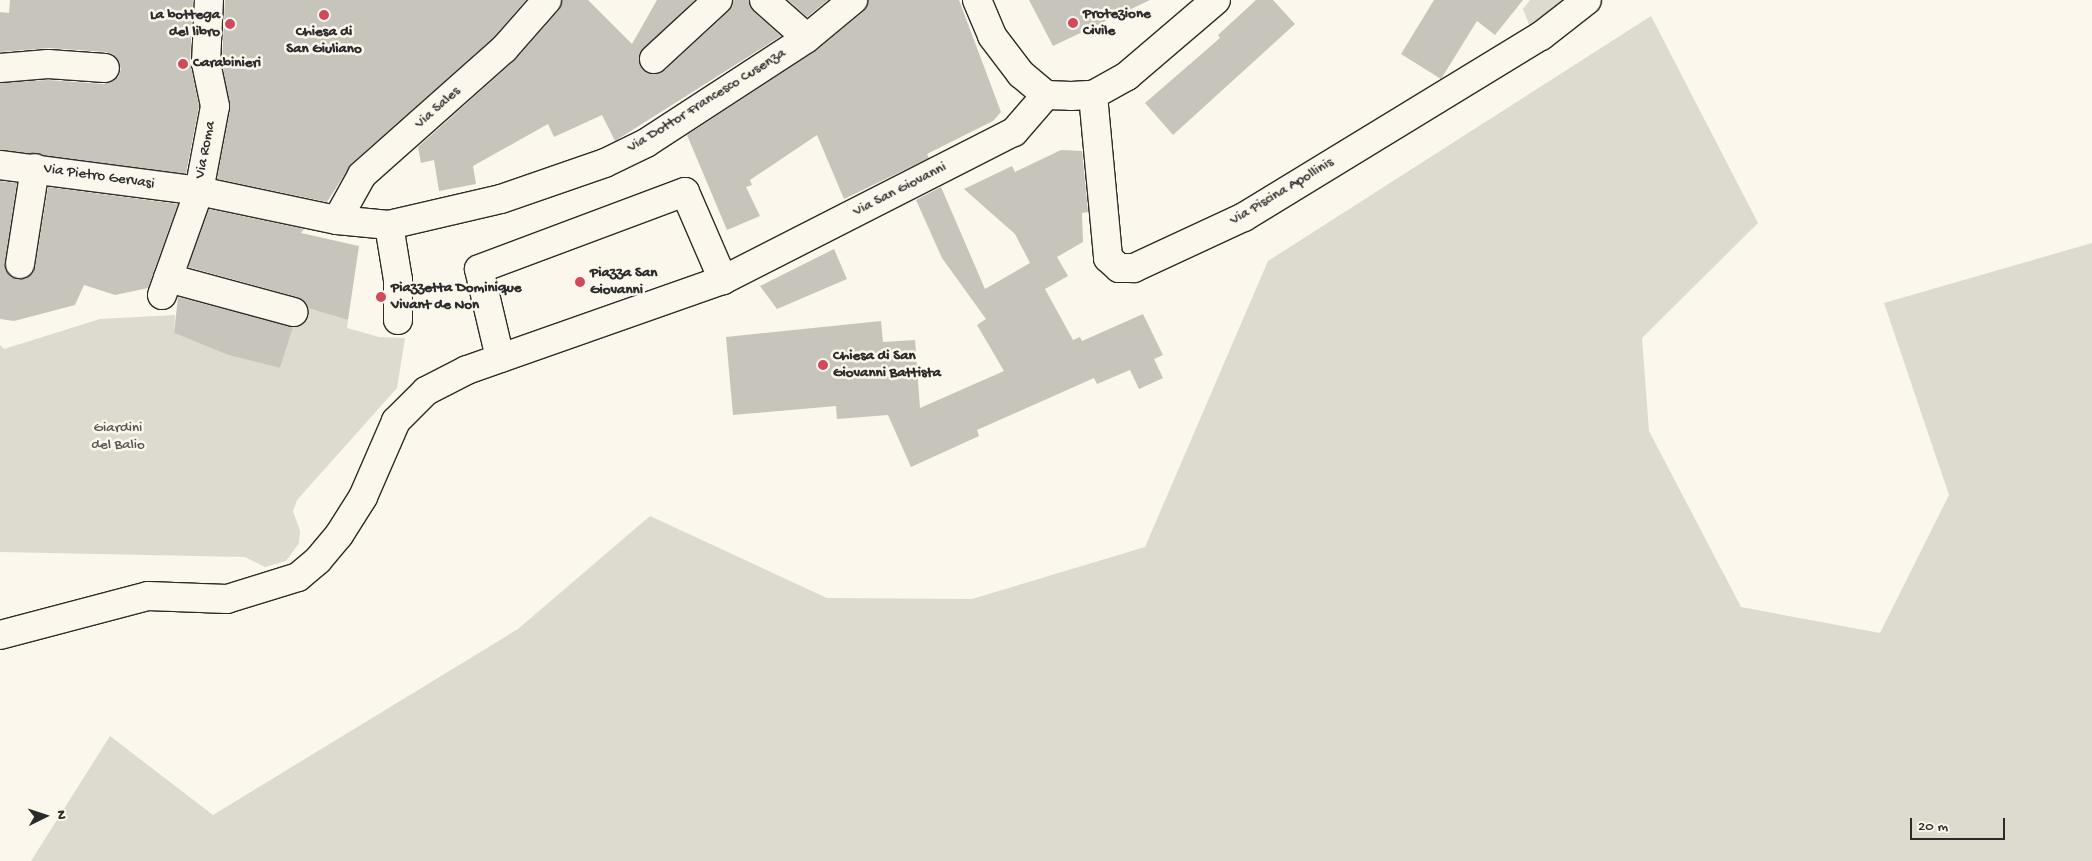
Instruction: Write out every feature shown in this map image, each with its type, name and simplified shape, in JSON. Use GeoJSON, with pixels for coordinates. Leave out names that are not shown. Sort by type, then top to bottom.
{"type":"FeatureCollection","features":[{"type":"Feature","properties":{"kind":"street","name":"Via Roma"},"geometry":{"type":"LineString","coordinates":[[210,0],[206,63],[215,106],[199,191],[165,286],[293,312]]}},
{"type":"Feature","properties":{"kind":"street","name":"Via Sales"},"geometry":{"type":"LineString","coordinates":[[337,220],[362,175],[504,49],[547,0]]}},
{"type":"Feature","properties":{"kind":"street"},"geometry":{"type":"LineString","coordinates":[[654,59],[718,0]]}},
{"type":"Feature","properties":{"kind":"street"},"geometry":{"type":"LineString","coordinates":[[764,0],[807,38]]}},
{"type":"Feature","properties":{"kind":"street","name":"Via Dottor Francesco Cusenza"},"geometry":{"type":"LineString","coordinates":[[199,191],[337,220],[389,225],[501,199],[605,163],[646,143],[807,38],[853,0]]}},
{"type":"Feature","properties":{"kind":"street"},"geometry":{"type":"LineString","coordinates":[[977,0],[992,36],[1021,74],[1046,95],[1093,95],[1162,50],[1216,0]]}},
{"type":"Feature","properties":{"kind":"street","name":"Via Piscina Apollinis"},"geometry":{"type":"LineString","coordinates":[[1093,95],[1108,258],[1119,268],[1134,268],[1244,217],[1541,36],[1587,0]]}},
{"type":"Feature","properties":{"kind":"street"},"geometry":{"type":"LineString","coordinates":[[0,68],[48,64],[106,68]]}},
{"type":"Feature","properties":{"kind":"street","name":"Via San Giovanni"},"geometry":{"type":"LineString","coordinates":[[733,275],[1014,132],[1046,95]]}},
{"type":"Feature","properties":{"kind":"street","name":"Via Pietro Gervasi"},"geometry":{"type":"LineString","coordinates":[[0,164],[199,191]]}},
{"type":"Feature","properties":{"kind":"street"},"geometry":{"type":"LineString","coordinates":[[20,264],[35,168]]}},
{"type":"Feature","properties":{"kind":"street"},"geometry":{"type":"LineString","coordinates":[[0,635],[148,596],[227,599],[298,577],[318,560],[339,534],[363,498],[396,421],[426,391],[500,358],[733,275],[685,192],[479,269],[500,358]]}},
{"type":"Feature","properties":{"kind":"street"},"geometry":{"type":"LineString","coordinates":[[389,225],[398,280],[398,320]]}},
{"type":"Feature","properties":{"kind":"green space"},"geometry":{"type":"Polygon","coordinates":[[[1530,0],[1565,0],[1530,27],[1523,9],[1530,0]]]}},
{"type":"Feature","properties":{"kind":"green space"},"geometry":{"type":"Polygon","coordinates":[[[1651,16],[1758,223],[1642,338],[1649,431],[1741,607],[1880,633],[1949,495],[1884,303],[2092,243],[2092,861],[31,861],[110,736],[213,815],[518,629],[650,516],[827,598],[972,599],[1145,547],[1268,261],[1651,16]]]}},
{"type":"Feature","properties":{"kind":"green space","name":"Giardini del Balio"},"geometry":{"type":"Polygon","coordinates":[[[299,305],[348,320],[347,328],[379,337],[405,338],[397,388],[297,500],[293,511],[300,531],[299,543],[286,561],[265,567],[245,557],[0,552],[0,345],[4,349],[100,319],[175,315],[174,333],[228,355],[280,368],[299,305]]]}},
{"type":"Feature","properties":{"kind":"building"},"geometry":{"type":"Polygon","coordinates":[[[10,0],[193,0],[190,62],[199,106],[186,174],[0,150],[0,83],[48,80],[104,84],[118,77],[121,69],[114,55],[106,52],[49,48],[0,52],[0,12],[9,13],[10,0]]]}},
{"type":"Feature","properties":{"kind":"building"},"geometry":{"type":"Polygon","coordinates":[[[225,0],[526,0],[493,38],[352,163],[327,202],[217,179],[230,109],[222,62],[225,0]]]}},
{"type":"Feature","properties":{"kind":"building"},"geometry":{"type":"Polygon","coordinates":[[[562,0],[588,0],[632,44],[657,0],[695,0],[639,54],[642,69],[650,74],[665,70],[729,11],[733,0],[749,0],[754,12],[781,36],[615,141],[602,115],[554,137],[548,124],[473,166],[476,184],[439,191],[434,160],[421,163],[418,147],[516,59],[559,10],[562,0]]]}},
{"type":"Feature","properties":{"kind":"building"},"geometry":{"type":"Polygon","coordinates":[[[788,0],[828,0],[807,17],[788,0]]]}},
{"type":"Feature","properties":{"kind":"building"},"geometry":{"type":"Polygon","coordinates":[[[868,0],[959,0],[1001,112],[993,121],[927,154],[929,158],[844,199],[817,135],[750,180],[752,185],[746,187],[760,216],[727,230],[687,135],[817,50],[863,12],[868,0]]]}},
{"type":"Feature","properties":{"kind":"building","name":"Protezione Civile"},"geometry":{"type":"Polygon","coordinates":[[[1029,0],[1150,0],[1053,46],[1029,0]]]}},
{"type":"Feature","properties":{"kind":"building"},"geometry":{"type":"Polygon","coordinates":[[[1256,0],[1273,0],[1295,24],[1173,135],[1145,103],[1220,38],[1218,35],[1256,0]]]}},
{"type":"Feature","properties":{"kind":"building"},"geometry":{"type":"Polygon","coordinates":[[[1434,0],[1523,0],[1495,35],[1477,21],[1441,79],[1401,54],[1434,0]]]}},
{"type":"Feature","properties":{"kind":"building"},"geometry":{"type":"Polygon","coordinates":[[[1061,150],[1082,151],[1088,212],[1082,213],[1083,242],[1057,257],[1068,276],[1045,289],[1073,340],[1080,337],[1082,341],[1143,314],[1163,355],[1154,359],[1163,378],[1139,389],[1130,370],[1097,384],[1094,378],[977,430],[979,436],[911,467],[888,415],[837,419],[836,406],[733,415],[726,337],[881,321],[883,342],[915,340],[920,408],[1004,371],[977,325],[986,319],[942,258],[916,200],[941,187],[985,289],[1030,263],[1015,234],[964,189],[1012,166],[1015,172],[1061,150]]]}},
{"type":"Feature","properties":{"kind":"building"},"geometry":{"type":"Polygon","coordinates":[[[0,181],[17,183],[5,262],[10,276],[18,279],[32,274],[35,267],[48,187],[178,204],[148,288],[115,295],[84,285],[75,305],[14,321],[0,319],[0,181]]]}},
{"type":"Feature","properties":{"kind":"building"},"geometry":{"type":"Polygon","coordinates":[[[209,209],[304,229],[301,233],[359,246],[348,320],[308,308],[297,297],[188,267],[209,209]]]}},
{"type":"Feature","properties":{"kind":"building"},"geometry":{"type":"Polygon","coordinates":[[[834,249],[847,279],[777,309],[760,286],[834,249]]]}},
{"type":"Feature","properties":{"kind":"building"},"geometry":{"type":"Polygon","coordinates":[[[178,297],[293,327],[280,368],[228,355],[174,333],[178,297]]]}},
{"type":"Feature","properties":{"kind":"place","name":"Chiesa di San Giuliano"},"geometry":{"type":"Point","coordinates":[324,15]}},
{"type":"Feature","properties":{"kind":"place","name":"Protezione Civile"},"geometry":{"type":"Point","coordinates":[1073,23]}},
{"type":"Feature","properties":{"kind":"place","name":"La bottega del libro"},"geometry":{"type":"Point","coordinates":[230,24]}},
{"type":"Feature","properties":{"kind":"place","name":"Carabinieri"},"geometry":{"type":"Point","coordinates":[183,64]}},
{"type":"Feature","properties":{"kind":"place","name":"Piazza San Giovanni"},"geometry":{"type":"Point","coordinates":[580,282]}},
{"type":"Feature","properties":{"kind":"place","name":"Piazzetta Dominique Vivant de Non"},"geometry":{"type":"Point","coordinates":[381,297]}},
{"type":"Feature","properties":{"kind":"place","name":"Chiesa di San Giovanni Battista"},"geometry":{"type":"Point","coordinates":[823,365]}}]}
